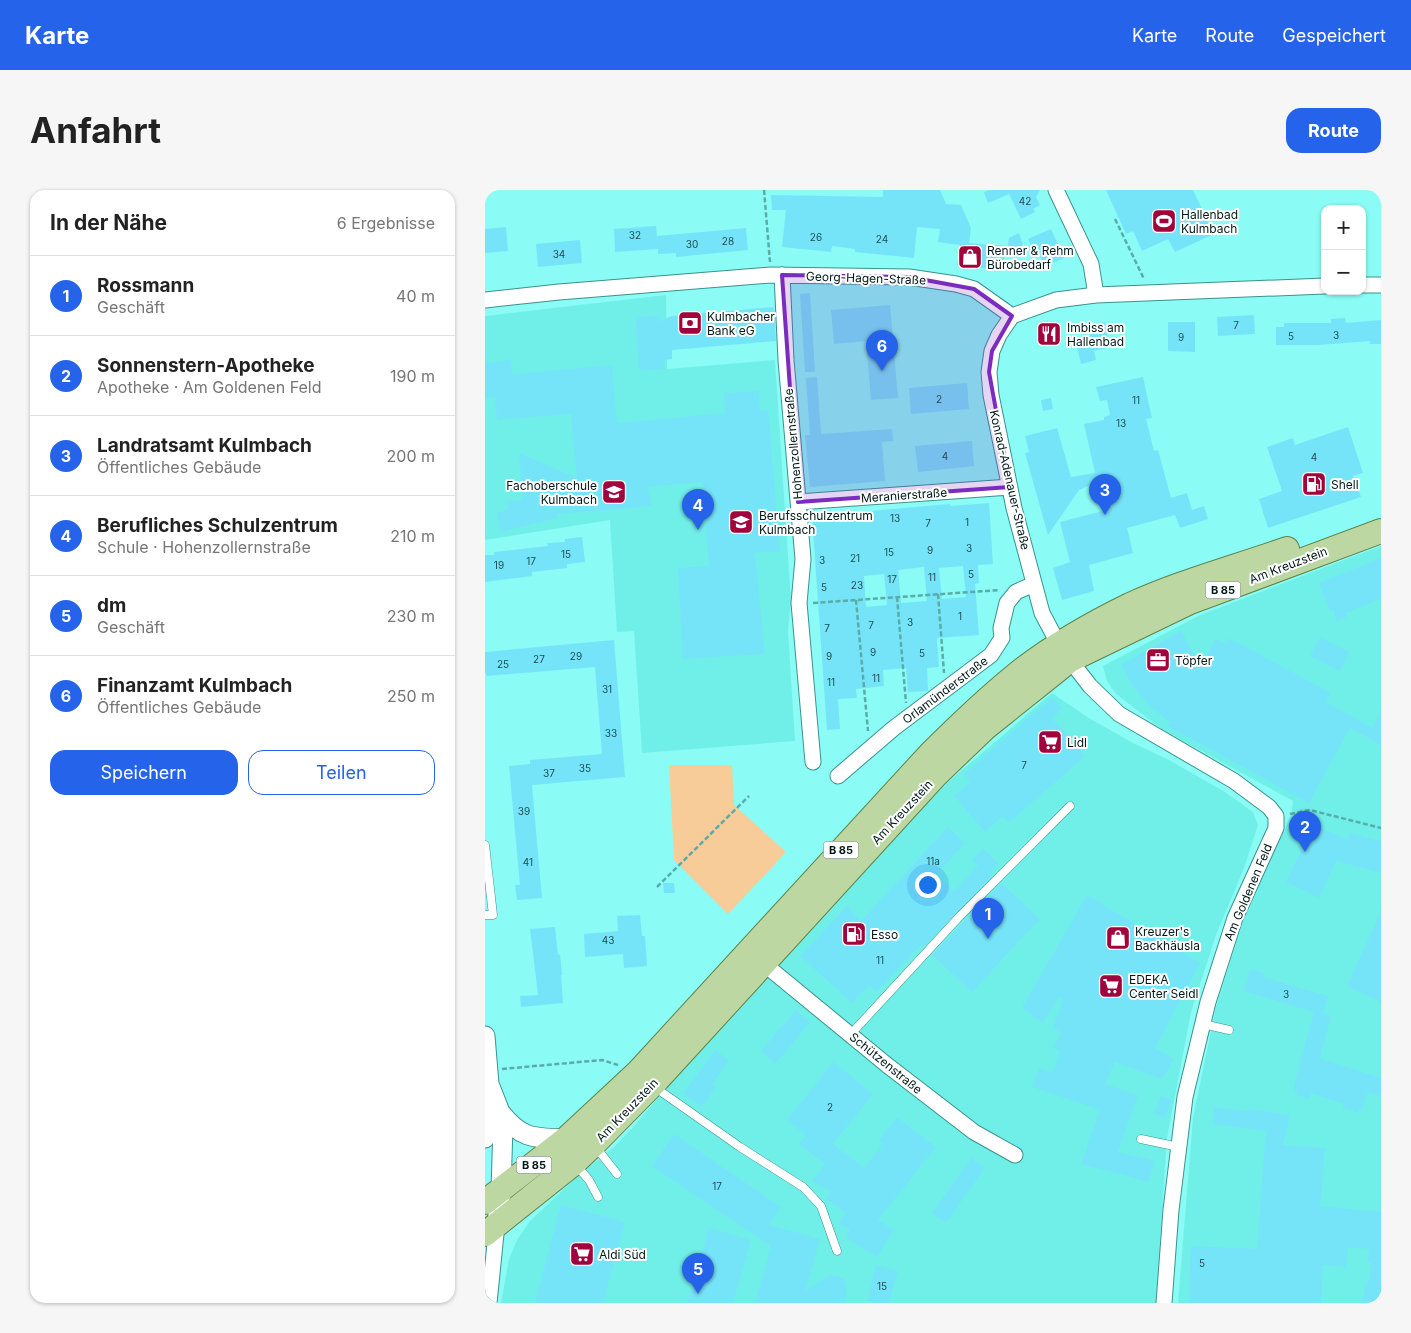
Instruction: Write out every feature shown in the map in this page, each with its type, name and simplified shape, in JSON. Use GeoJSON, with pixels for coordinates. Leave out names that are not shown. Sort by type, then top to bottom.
{"type":"FeatureCollection","features":[{"type":"Feature","properties":{"kind":"main road","name":"Am Kreuzstein"},"geometry":{"type":"LineString","coordinates":[[493,1196],[645,1079],[763,963],[937,774],[1064,652],[1101,620],[1157,594],[1381,516]]}},
{"type":"Feature","properties":{"kind":"main road","name":"Am Kreuzstein"},"geometry":{"type":"LineString","coordinates":[[491,1229],[574,1163],[593,1144],[645,1079],[930,754],[972,712],[1018,673],[1064,652],[1190,602],[1381,530]]}},
{"type":"Feature","properties":{"kind":"street"},"geometry":{"type":"LineString","coordinates":[[1056,190],[1091,264],[1096,294]]}},
{"type":"Feature","properties":{"kind":"street","name":"Georg-Hagen-Straße"},"geometry":{"type":"LineString","coordinates":[[485,300],[559,292],[777,275],[909,277],[956,284],[973,290],[1012,316]]}},
{"type":"Feature","properties":{"kind":"street","name":"Hohenzollernstraße"},"geometry":{"type":"LineString","coordinates":[[777,275],[803,559],[799,604],[813,762]]}},
{"type":"Feature","properties":{"kind":"street"},"geometry":{"type":"LineString","coordinates":[[1366,285],[1381,285]]}},
{"type":"Feature","properties":{"kind":"street"},"geometry":{"type":"LineString","coordinates":[[1012,316],[1057,300],[1096,294],[1321,286]]}},
{"type":"Feature","properties":{"kind":"street","name":"Konrad-Adenauer-Straße"},"geometry":{"type":"LineString","coordinates":[[1012,316],[999,335],[992,350],[989,372],[991,395],[1029,586],[1041,613],[1064,652]]}},
{"type":"Feature","properties":{"kind":"street","name":"Meranierstraße"},"geometry":{"type":"LineString","coordinates":[[798,502],[1010,487]]}},
{"type":"Feature","properties":{"kind":"street","name":"Orlamünderstraße"},"geometry":{"type":"LineString","coordinates":[[838,776],[907,718],[991,655],[1002,638],[1001,628],[1007,603],[1016,592],[1029,586]]}},
{"type":"Feature","properties":{"kind":"street"},"geometry":{"type":"LineString","coordinates":[[1064,652],[1091,686],[1119,714],[1234,781],[1269,807],[1276,816]]}},
{"type":"Feature","properties":{"kind":"street","name":"Am Goldenen Feld"},"geometry":{"type":"LineString","coordinates":[[1164,1303],[1171,1210],[1185,1097],[1208,1002],[1235,918],[1276,828],[1276,816]]}},
{"type":"Feature","properties":{"kind":"street","name":"Schützenstraße"},"geometry":{"type":"LineString","coordinates":[[763,963],[850,1035],[974,1132],[1015,1155]]}},
{"type":"Feature","properties":{"kind":"street"},"geometry":{"type":"LineString","coordinates":[[485,1036],[489,1077],[485,1138]]}},
{"type":"Feature","properties":{"kind":"street"},"geometry":{"type":"LineString","coordinates":[[489,1077],[503,1126],[493,1196],[489,1303]]}},
{"type":"Feature","properties":{"kind":"street"},"geometry":{"type":"LineString","coordinates":[[500,1112],[511,1126],[524,1135],[539,1138],[566,1139]]}},
{"type":"Feature","properties":{"kind":"lane"},"geometry":{"type":"LineString","coordinates":[[850,1035],[960,916],[1070,806]]}},
{"type":"Feature","properties":{"kind":"lane"},"geometry":{"type":"LineString","coordinates":[[485,845],[493,915],[485,915]]}},
{"type":"Feature","properties":{"kind":"lane"},"geometry":{"type":"LineString","coordinates":[[1203,1024],[1229,1030]]}},
{"type":"Feature","properties":{"kind":"lane"},"geometry":{"type":"LineString","coordinates":[[645,1079],[740,1147],[803,1187],[821,1206],[837,1251]]}},
{"type":"Feature","properties":{"kind":"lane"},"geometry":{"type":"LineString","coordinates":[[1141,1139],[1179,1147]]}},
{"type":"Feature","properties":{"kind":"lane"},"geometry":{"type":"LineString","coordinates":[[593,1144],[617,1174]]}},
{"type":"Feature","properties":{"kind":"lane"},"geometry":{"type":"LineString","coordinates":[[574,1163],[589,1180],[597,1197]]}},
{"type":"Feature","properties":{"kind":"path"},"geometry":{"type":"LineString","coordinates":[[765,190],[777,275]]}},
{"type":"Feature","properties":{"kind":"path"},"geometry":{"type":"LineString","coordinates":[[1115,219],[1150,292]]}},
{"type":"Feature","properties":{"kind":"path"},"geometry":{"type":"LineString","coordinates":[[799,604],[1029,586]]}},
{"type":"Feature","properties":{"kind":"path"},"geometry":{"type":"LineString","coordinates":[[938,594],[945,689]]}},
{"type":"Feature","properties":{"kind":"path"},"geometry":{"type":"LineString","coordinates":[[897,597],[907,718]]}},
{"type":"Feature","properties":{"kind":"path"},"geometry":{"type":"LineString","coordinates":[[856,600],[870,749]]}},
{"type":"Feature","properties":{"kind":"path"},"geometry":{"type":"LineString","coordinates":[[657,887],[749,796]]}},
{"type":"Feature","properties":{"kind":"path"},"geometry":{"type":"LineString","coordinates":[[1276,816],[1311,810],[1381,828]]}},
{"type":"Feature","properties":{"kind":"path"},"geometry":{"type":"LineString","coordinates":[[489,1077],[601,1060],[645,1079]]}},
{"type":"Feature","properties":{"kind":"highlighted area"},"geometry":{"type":"Polygon","coordinates":[[[782,275],[909,277],[974,289],[1012,316],[992,351],[989,372],[1010,487],[798,502],[782,275]]]}},
{"type":"Feature","properties":{"kind":"shaded area"},"geometry":{"type":"Polygon","coordinates":[[[666,295],[667,369],[775,360],[791,601],[788,631],[795,741],[642,753],[634,631],[617,632],[610,520],[485,540],[485,316],[666,295]]]}},
{"type":"Feature","properties":{"kind":"shaded area"},"geometry":{"type":"Polygon","coordinates":[[[1381,546],[1381,1303],[1178,1303],[1193,1118],[1216,1007],[1245,915],[1291,816],[1293,801],[1163,730],[1116,694],[1107,681],[1103,666],[1200,615],[1381,546]]]}},
{"type":"Feature","properties":{"kind":"shaded area"},"geometry":{"type":"Polygon","coordinates":[[[1052,693],[1089,718],[1225,792],[1253,812],[1258,825],[1244,868],[1216,935],[1191,1012],[1167,1138],[1156,1303],[501,1303],[509,1259],[517,1240],[530,1221],[577,1177],[614,1147],[634,1126],[751,989],[947,783],[1052,693]]]}},
{"type":"Feature","properties":{"kind":"shaded area"},"geometry":{"type":"Polygon","coordinates":[[[669,765],[732,765],[734,805],[786,852],[728,914],[674,860],[669,765]]]}},
{"type":"Feature","properties":{"kind":"building"},"geometry":{"type":"Polygon","coordinates":[[[883,190],[940,190],[946,204],[961,205],[971,228],[969,243],[1008,246],[1009,238],[1019,233],[1023,245],[1005,255],[1002,268],[989,266],[988,269],[957,265],[960,245],[938,242],[940,229],[917,227],[914,258],[855,252],[855,249],[832,246],[831,252],[782,247],[786,210],[772,210],[771,195],[883,197],[883,190]]]}},
{"type":"Feature","properties":{"kind":"building"},"geometry":{"type":"Polygon","coordinates":[[[990,190],[1040,190],[1036,197],[1040,205],[1033,209],[1035,212],[1021,219],[1009,194],[988,203],[984,192],[990,190]]]}},
{"type":"Feature","properties":{"kind":"building","name":"Hallenbad Kulmbach"},"geometry":{"type":"Polygon","coordinates":[[[1106,190],[1193,190],[1214,234],[1175,252],[1168,239],[1142,251],[1133,231],[1126,234],[1106,190]]]}},
{"type":"Feature","properties":{"kind":"building"},"geometry":{"type":"Polygon","coordinates":[[[656,226],[657,236],[746,228],[748,250],[676,257],[676,253],[658,254],[658,249],[615,252],[614,229],[656,226]]]}},
{"type":"Feature","properties":{"kind":"building"},"geometry":{"type":"Polygon","coordinates":[[[506,227],[508,251],[485,253],[485,229],[506,227]]]}},
{"type":"Feature","properties":{"kind":"building"},"geometry":{"type":"Polygon","coordinates":[[[1051,229],[1064,258],[1051,264],[1049,261],[1043,264],[1040,256],[1036,258],[1028,239],[1051,229]]]}},
{"type":"Feature","properties":{"kind":"building"},"geometry":{"type":"Polygon","coordinates":[[[580,240],[582,263],[538,267],[536,244],[580,240]]]}},
{"type":"Feature","properties":{"kind":"building"},"geometry":{"type":"Polygon","coordinates":[[[810,293],[815,372],[805,372],[800,294],[810,293]]]}},
{"type":"Feature","properties":{"kind":"building"},"geometry":{"type":"Polygon","coordinates":[[[890,305],[898,398],[871,400],[866,341],[834,344],[831,310],[890,305]]]}},
{"type":"Feature","properties":{"kind":"building"},"geometry":{"type":"Polygon","coordinates":[[[774,307],[776,341],[672,350],[672,359],[664,360],[664,369],[639,371],[636,317],[660,316],[660,322],[671,316],[774,307]]]}},
{"type":"Feature","properties":{"kind":"building"},"geometry":{"type":"Polygon","coordinates":[[[1254,315],[1255,334],[1218,336],[1217,317],[1254,315]]]}},
{"type":"Feature","properties":{"kind":"building"},"geometry":{"type":"Polygon","coordinates":[[[1345,318],[1346,323],[1381,320],[1381,344],[1370,344],[1370,341],[1319,345],[1276,345],[1276,327],[1284,327],[1284,323],[1331,323],[1331,319],[1345,318]]]}},
{"type":"Feature","properties":{"kind":"building"},"geometry":{"type":"Polygon","coordinates":[[[1105,322],[1110,347],[1094,351],[1096,360],[1081,364],[1075,338],[1091,335],[1089,325],[1105,322]]]}},
{"type":"Feature","properties":{"kind":"building"},"geometry":{"type":"Polygon","coordinates":[[[1168,322],[1195,322],[1195,352],[1168,351],[1168,322]]]}},
{"type":"Feature","properties":{"kind":"building","name":"Berufsschulzentrum Kulmbach"},"geometry":{"type":"Polygon","coordinates":[[[511,360],[512,374],[612,365],[617,423],[725,413],[724,393],[759,391],[760,411],[768,410],[780,551],[755,553],[765,654],[683,659],[678,568],[709,566],[702,482],[648,487],[652,506],[557,514],[557,518],[500,532],[497,513],[508,509],[507,501],[523,500],[519,453],[577,478],[571,414],[497,420],[495,397],[485,398],[485,363],[511,360]]]}},
{"type":"Feature","properties":{"kind":"building"},"geometry":{"type":"Polygon","coordinates":[[[817,377],[821,434],[892,429],[893,441],[882,442],[885,481],[810,487],[805,435],[810,435],[806,378],[817,377]]]}},
{"type":"Feature","properties":{"kind":"building"},"geometry":{"type":"Polygon","coordinates":[[[1143,377],[1152,418],[1146,419],[1154,451],[1158,450],[1171,498],[1187,493],[1192,510],[1204,506],[1208,519],[1180,528],[1175,515],[1127,528],[1133,553],[1089,565],[1094,591],[1062,600],[1053,568],[1070,562],[1060,522],[1103,511],[1097,482],[1079,490],[1048,535],[1025,453],[1029,452],[1025,436],[1057,428],[1071,477],[1095,473],[1084,424],[1104,420],[1104,417],[1110,415],[1107,400],[1100,401],[1096,387],[1143,377]]]}},
{"type":"Feature","properties":{"kind":"building"},"geometry":{"type":"Polygon","coordinates":[[[967,383],[969,409],[911,414],[909,388],[967,383]]]}},
{"type":"Feature","properties":{"kind":"building"},"geometry":{"type":"Polygon","coordinates":[[[1051,398],[1053,409],[1043,411],[1041,400],[1051,398]]]}},
{"type":"Feature","properties":{"kind":"building"},"geometry":{"type":"Polygon","coordinates":[[[1348,427],[1363,473],[1353,476],[1361,497],[1268,528],[1259,499],[1282,491],[1267,447],[1293,438],[1295,445],[1348,427]]]}},
{"type":"Feature","properties":{"kind":"building"},"geometry":{"type":"Polygon","coordinates":[[[972,441],[974,466],[918,472],[915,446],[972,441]]]}},
{"type":"Feature","properties":{"kind":"building"},"geometry":{"type":"Polygon","coordinates":[[[989,503],[993,564],[978,565],[979,583],[975,584],[979,635],[937,638],[939,667],[927,668],[928,691],[908,692],[906,668],[883,670],[884,686],[856,689],[857,698],[838,699],[840,729],[827,730],[812,516],[950,504],[950,506],[989,503]],[[963,566],[939,568],[942,599],[966,597],[963,566]],[[924,567],[898,570],[901,603],[927,601],[924,567]],[[884,574],[864,576],[866,607],[887,605],[884,574]]]}},
{"type":"Feature","properties":{"kind":"building"},"geometry":{"type":"Polygon","coordinates":[[[582,537],[585,562],[567,564],[567,568],[532,572],[532,576],[485,582],[485,555],[494,555],[494,552],[548,546],[547,543],[565,542],[565,539],[582,537]]]}},
{"type":"Feature","properties":{"kind":"building"},"geometry":{"type":"Polygon","coordinates":[[[1381,558],[1381,599],[1345,613],[1347,617],[1337,621],[1333,610],[1330,612],[1319,583],[1381,558]]]}},
{"type":"Feature","properties":{"kind":"building"},"geometry":{"type":"Polygon","coordinates":[[[1181,631],[1201,666],[1215,640],[1226,644],[1229,638],[1331,693],[1326,702],[1373,728],[1381,711],[1381,745],[1350,728],[1309,803],[1168,726],[1170,723],[1149,705],[1132,685],[1121,665],[1181,631]]]}},
{"type":"Feature","properties":{"kind":"building"},"geometry":{"type":"Polygon","coordinates":[[[1320,637],[1348,651],[1340,671],[1310,656],[1320,637]]]}},
{"type":"Feature","properties":{"kind":"building"},"geometry":{"type":"Polygon","coordinates":[[[614,640],[625,777],[532,785],[542,898],[517,900],[515,885],[520,885],[509,766],[530,764],[530,760],[602,754],[595,667],[487,676],[485,672],[485,652],[614,640]]]}},
{"type":"Feature","properties":{"kind":"building"},"geometry":{"type":"Polygon","coordinates":[[[1052,697],[1062,709],[1052,718],[1085,756],[1009,823],[1003,816],[985,832],[954,796],[970,782],[964,774],[1052,697]]]}},
{"type":"Feature","properties":{"kind":"building"},"geometry":{"type":"Polygon","coordinates":[[[1314,824],[1347,840],[1350,833],[1381,841],[1381,873],[1336,861],[1319,898],[1286,882],[1314,824]]]}},
{"type":"Feature","properties":{"kind":"building"},"geometry":{"type":"Polygon","coordinates":[[[948,827],[965,843],[936,875],[954,892],[978,865],[972,860],[983,848],[998,863],[990,872],[993,875],[924,947],[921,945],[876,992],[869,985],[852,1003],[800,956],[847,906],[861,921],[948,827]]]}},
{"type":"Feature","properties":{"kind":"building"},"geometry":{"type":"Polygon","coordinates":[[[663,883],[674,883],[675,893],[664,893],[663,883]]]}},
{"type":"Feature","properties":{"kind":"building"},"geometry":{"type":"Polygon","coordinates":[[[1001,883],[1040,919],[972,992],[932,955],[1001,883]]]}},
{"type":"Feature","properties":{"kind":"building","name":"EDEKA Center Seidl"},"geometry":{"type":"Polygon","coordinates":[[[1087,895],[1200,963],[1155,1048],[1174,1059],[1162,1079],[1115,1062],[1105,1084],[1138,1095],[1118,1152],[1155,1161],[1149,1182],[1082,1164],[1100,1110],[1032,1087],[1039,1068],[1053,1073],[1060,1051],[1053,1047],[1061,1033],[1053,1028],[1063,999],[1059,997],[1043,1023],[1022,1008],[1087,895]]]}},
{"type":"Feature","properties":{"kind":"building"},"geometry":{"type":"Polygon","coordinates":[[[1381,911],[1381,1002],[1347,986],[1381,911]]]}},
{"type":"Feature","properties":{"kind":"building"},"geometry":{"type":"Polygon","coordinates":[[[640,915],[642,936],[645,936],[647,966],[624,968],[623,954],[585,957],[584,934],[618,931],[617,916],[640,915]]]}},
{"type":"Feature","properties":{"kind":"building"},"geometry":{"type":"Polygon","coordinates":[[[555,927],[558,955],[560,954],[563,1003],[521,1007],[520,996],[538,995],[530,929],[555,927]]]}},
{"type":"Feature","properties":{"kind":"building"},"geometry":{"type":"Polygon","coordinates":[[[1250,969],[1264,973],[1263,977],[1328,996],[1323,1014],[1331,1016],[1320,1058],[1381,1078],[1381,1096],[1368,1092],[1362,1110],[1359,1109],[1358,1113],[1342,1108],[1344,1104],[1311,1093],[1309,1099],[1296,1095],[1297,1091],[1293,1090],[1314,1012],[1244,991],[1250,969]]]}},
{"type":"Feature","properties":{"kind":"building"},"geometry":{"type":"Polygon","coordinates":[[[796,1010],[810,1022],[775,1064],[761,1051],[796,1010]]]}},
{"type":"Feature","properties":{"kind":"building"},"geometry":{"type":"Polygon","coordinates":[[[715,1050],[729,1060],[712,1084],[716,1087],[702,1107],[683,1094],[715,1050]]]}},
{"type":"Feature","properties":{"kind":"building"},"geometry":{"type":"Polygon","coordinates":[[[833,1062],[873,1094],[833,1144],[864,1168],[883,1143],[879,1140],[897,1117],[936,1147],[878,1220],[894,1230],[877,1257],[846,1238],[850,1230],[839,1223],[846,1213],[826,1199],[831,1191],[812,1181],[825,1164],[799,1144],[806,1136],[787,1120],[833,1062]]]}},
{"type":"Feature","properties":{"kind":"building"},"geometry":{"type":"Polygon","coordinates":[[[1161,1096],[1172,1100],[1165,1118],[1154,1114],[1161,1096]]]}},
{"type":"Feature","properties":{"kind":"building"},"geometry":{"type":"Polygon","coordinates":[[[1214,1107],[1247,1111],[1248,1109],[1290,1115],[1283,1145],[1325,1148],[1320,1206],[1381,1212],[1381,1303],[1362,1303],[1365,1284],[1368,1284],[1371,1262],[1367,1261],[1369,1249],[1348,1247],[1346,1267],[1323,1265],[1321,1303],[1189,1303],[1191,1246],[1257,1249],[1266,1131],[1213,1124],[1214,1107]]]}},
{"type":"Feature","properties":{"kind":"building"},"geometry":{"type":"Polygon","coordinates":[[[674,1134],[781,1207],[769,1225],[820,1239],[805,1292],[828,1276],[837,1275],[844,1279],[846,1284],[847,1289],[844,1303],[755,1303],[771,1246],[652,1166],[674,1134]]]}},
{"type":"Feature","properties":{"kind":"building"},"geometry":{"type":"Polygon","coordinates":[[[971,1158],[985,1168],[946,1223],[932,1213],[971,1158]]]}},
{"type":"Feature","properties":{"kind":"building","name":"Aldi Süd"},"geometry":{"type":"Polygon","coordinates":[[[561,1205],[625,1222],[603,1303],[535,1303],[561,1205]]]}},
{"type":"Feature","properties":{"kind":"building"},"geometry":{"type":"Polygon","coordinates":[[[709,1228],[751,1240],[733,1303],[687,1303],[709,1228]]]}},
{"type":"Feature","properties":{"kind":"building"},"geometry":{"type":"Polygon","coordinates":[[[876,1265],[898,1271],[889,1303],[867,1301],[876,1265]]]}},
{"type":"Feature","properties":{"kind":"place","name":"Hallenbad Kulmbach"},"geometry":{"type":"Point","coordinates":[1164,221]}},
{"type":"Feature","properties":{"kind":"place","name":"Renner & Rehm Bürobedarf"},"geometry":{"type":"Point","coordinates":[970,257]}},
{"type":"Feature","properties":{"kind":"place","name":"Kulmbacher Bank eG"},"geometry":{"type":"Point","coordinates":[690,323]}},
{"type":"Feature","properties":{"kind":"place","name":"Imbiss am Hallenbad"},"geometry":{"type":"Point","coordinates":[1049,334]}},
{"type":"Feature","properties":{"kind":"place","name":"Finanzamt Kulmbach"},"geometry":{"type":"Point","coordinates":[882,371]}},
{"type":"Feature","properties":{"kind":"place","name":"Shell"},"geometry":{"type":"Point","coordinates":[1314,484]}},
{"type":"Feature","properties":{"kind":"place","name":"Fachoberschule Kulmbach"},"geometry":{"type":"Point","coordinates":[614,492]}},
{"type":"Feature","properties":{"kind":"place","name":"Landratsamt Kulmbach"},"geometry":{"type":"Point","coordinates":[1105,515]}},
{"type":"Feature","properties":{"kind":"place","name":"Berufsschulzentrum Kulmbach"},"geometry":{"type":"Point","coordinates":[741,522]}},
{"type":"Feature","properties":{"kind":"place","name":"Berufliches Schulzentrum"},"geometry":{"type":"Point","coordinates":[698,530]}},
{"type":"Feature","properties":{"kind":"place","name":"Töpfer"},"geometry":{"type":"Point","coordinates":[1158,660]}},
{"type":"Feature","properties":{"kind":"place","name":"Lidl"},"geometry":{"type":"Point","coordinates":[1050,742]}},
{"type":"Feature","properties":{"kind":"place","name":"Sonnenstern-Apotheke"},"geometry":{"type":"Point","coordinates":[1305,852]}},
{"type":"Feature","properties":{"kind":"place","name":"Esso"},"geometry":{"type":"Point","coordinates":[854,934]}},
{"type":"Feature","properties":{"kind":"place","name":"Kreuzer's Backhäusla"},"geometry":{"type":"Point","coordinates":[1118,938]}},
{"type":"Feature","properties":{"kind":"place","name":"Rossmann"},"geometry":{"type":"Point","coordinates":[988,939]}},
{"type":"Feature","properties":{"kind":"place","name":"EDEKA Center Seidl"},"geometry":{"type":"Point","coordinates":[1111,986]}},
{"type":"Feature","properties":{"kind":"place","name":"Aldi Süd"},"geometry":{"type":"Point","coordinates":[582,1254]}},
{"type":"Feature","properties":{"kind":"place","name":"dm"},"geometry":{"type":"Point","coordinates":[698,1294]}}]}
